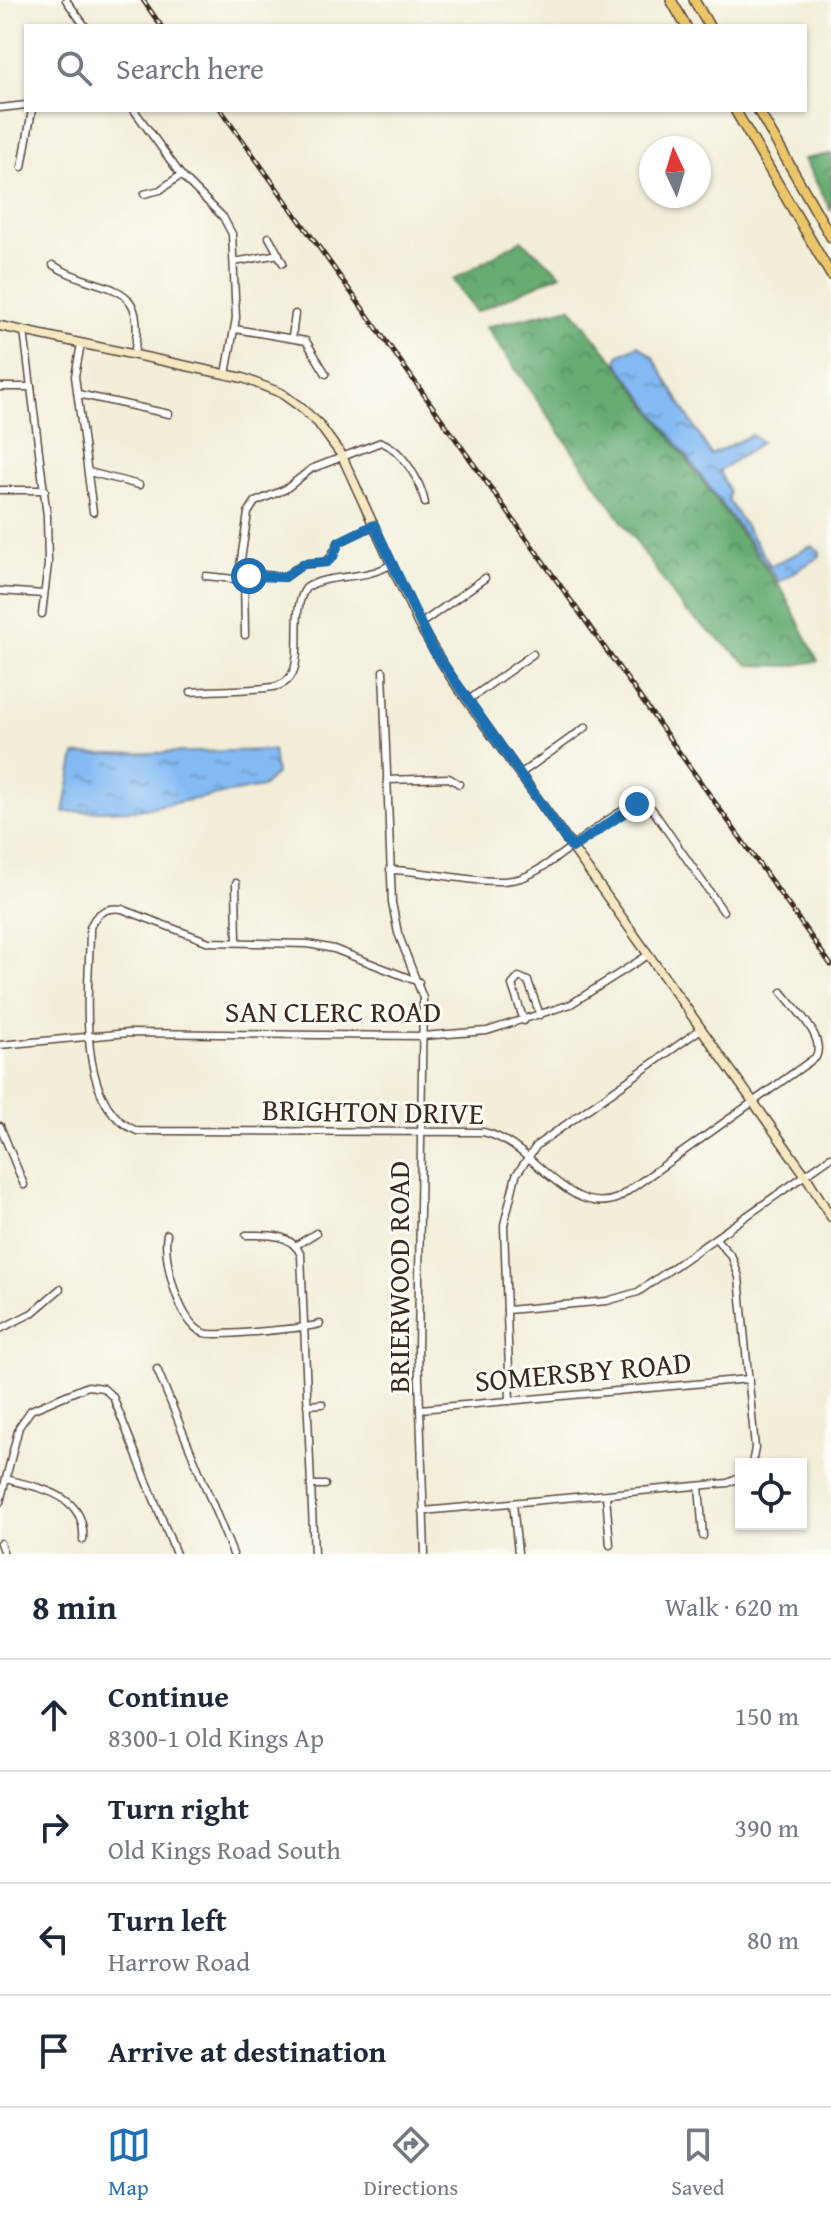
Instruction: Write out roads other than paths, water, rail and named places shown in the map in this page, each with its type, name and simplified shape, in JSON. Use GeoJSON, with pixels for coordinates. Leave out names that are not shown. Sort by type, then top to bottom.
{"type":"FeatureCollection","features":[{"type":"Feature","properties":{"kind":"main road"},"geometry":{"type":"LineString","coordinates":[[671,0],[685,24]]}},
{"type":"Feature","properties":{"kind":"main road"},"geometry":{"type":"LineString","coordinates":[[694,0],[707,22]]}},
{"type":"Feature","properties":{"kind":"main road"},"geometry":{"type":"LineString","coordinates":[[736,112],[831,275]]}},
{"type":"Feature","properties":{"kind":"main road"},"geometry":{"type":"LineString","coordinates":[[759,112],[831,237]]}},
{"type":"Feature","properties":{"kind":"street"},"geometry":{"type":"LineString","coordinates":[[66,0],[84,24]]}},
{"type":"Feature","properties":{"kind":"street"},"geometry":{"type":"LineString","coordinates":[[0,108],[24,105]]}},
{"type":"Feature","properties":{"kind":"street"},"geometry":{"type":"LineString","coordinates":[[22,167],[32,112]]}},
{"type":"Feature","properties":{"kind":"street"},"geometry":{"type":"LineString","coordinates":[[135,112],[181,175],[228,225],[234,262],[235,329],[226,374]]}},
{"type":"Feature","properties":{"kind":"street"},"geometry":{"type":"LineString","coordinates":[[758,150],[775,140]]}},
{"type":"Feature","properties":{"kind":"street"},"geometry":{"type":"LineString","coordinates":[[144,194],[160,190],[181,175]]}},
{"type":"Feature","properties":{"kind":"street"},"geometry":{"type":"LineString","coordinates":[[269,237],[283,263]]}},
{"type":"Feature","properties":{"kind":"street"},"geometry":{"type":"LineString","coordinates":[[234,262],[279,254]]}},
{"type":"Feature","properties":{"kind":"street"},"geometry":{"type":"LineString","coordinates":[[53,265],[69,276],[108,285],[126,296],[139,323],[134,354]]}},
{"type":"Feature","properties":{"kind":"street"},"geometry":{"type":"LineString","coordinates":[[292,337],[295,314]]}},
{"type":"Feature","properties":{"kind":"street"},"geometry":{"type":"LineString","coordinates":[[0,326],[226,374],[286,396],[318,423],[342,456],[419,625],[467,701],[806,1176],[831,1217]]}},
{"type":"Feature","properties":{"kind":"street"},"geometry":{"type":"LineString","coordinates":[[235,329],[306,341],[326,374]]}},
{"type":"Feature","properties":{"kind":"street"},"geometry":{"type":"LineString","coordinates":[[24,331],[45,490],[49,552],[42,614]]}},
{"type":"Feature","properties":{"kind":"street"},"geometry":{"type":"LineString","coordinates":[[81,344],[75,376],[93,512]]}},
{"type":"Feature","properties":{"kind":"street"},"geometry":{"type":"LineString","coordinates":[[0,387],[31,387]]}},
{"type":"Feature","properties":{"kind":"street"},"geometry":{"type":"LineString","coordinates":[[78,394],[169,414]]}},
{"type":"Feature","properties":{"kind":"street"},"geometry":{"type":"LineString","coordinates":[[245,635],[244,573],[240,566],[249,509],[255,502],[286,489],[305,472],[373,442],[388,445],[423,489],[425,503]]}},
{"type":"Feature","properties":{"kind":"street"},"geometry":{"type":"LineString","coordinates":[[89,472],[139,485]]}},
{"type":"Feature","properties":{"kind":"street"},"geometry":{"type":"LineString","coordinates":[[0,490],[45,490]]}},
{"type":"Feature","properties":{"kind":"street"},"geometry":{"type":"LineString","coordinates":[[206,576],[234,579],[244,573],[285,577],[303,564],[327,562],[333,557],[339,542],[374,525]]}},
{"type":"Feature","properties":{"kind":"street"},"geometry":{"type":"LineString","coordinates":[[191,692],[273,687],[287,681],[297,663],[296,612],[306,588],[322,581],[367,576],[392,564]]}},
{"type":"Feature","properties":{"kind":"street"},"geometry":{"type":"LineString","coordinates":[[419,625],[485,578]]}},
{"type":"Feature","properties":{"kind":"street"},"geometry":{"type":"LineString","coordinates":[[0,591],[44,594]]}},
{"type":"Feature","properties":{"kind":"street"},"geometry":{"type":"LineString","coordinates":[[467,701],[533,654]]}},
{"type":"Feature","properties":{"kind":"street","name":"BRIERWOOD ROAD"},"geometry":{"type":"LineString","coordinates":[[383,671],[393,916],[419,982],[422,1036],[420,1409],[425,1554]]}},
{"type":"Feature","properties":{"kind":"street"},"geometry":{"type":"LineString","coordinates":[[520,774],[586,727]]}},
{"type":"Feature","properties":{"kind":"street"},"geometry":{"type":"LineString","coordinates":[[387,780],[449,778],[459,784]]}},
{"type":"Feature","properties":{"kind":"street"},"geometry":{"type":"LineString","coordinates":[[390,870],[507,880],[539,869],[630,806],[642,804],[652,809],[723,911]]}},
{"type":"Feature","properties":{"kind":"street"},"geometry":{"type":"LineString","coordinates":[[236,883],[237,942],[322,945],[419,982]]}},
{"type":"Feature","properties":{"kind":"street","name":"BRIGHTON DRIVE"},"geometry":{"type":"LineString","coordinates":[[237,942],[194,938],[122,909],[102,912],[90,928],[91,1065],[108,1107],[124,1126],[137,1131],[421,1131],[497,1135],[527,1155],[576,1197],[592,1202],[610,1201],[819,1052],[816,1039],[782,992]]}},
{"type":"Feature","properties":{"kind":"street","name":"SAN CLERC ROAD"},"geometry":{"type":"LineString","coordinates":[[0,1045],[89,1036],[422,1036],[487,1031],[540,1015],[598,989],[648,955]]}},
{"type":"Feature","properties":{"kind":"street"},"geometry":{"type":"LineString","coordinates":[[524,1021],[512,985],[519,977],[528,981],[540,1015]]}},
{"type":"Feature","properties":{"kind":"street"},"geometry":{"type":"LineString","coordinates":[[510,1401],[506,1204],[516,1175],[527,1155],[701,1029]]}},
{"type":"Feature","properties":{"kind":"street"},"geometry":{"type":"LineString","coordinates":[[1,1129],[24,1185]]}},
{"type":"Feature","properties":{"kind":"street"},"geometry":{"type":"LineString","coordinates":[[507,1310],[623,1297],[660,1280],[831,1157]]}},
{"type":"Feature","properties":{"kind":"street"},"geometry":{"type":"LineString","coordinates":[[295,1246],[316,1233]]}},
{"type":"Feature","properties":{"kind":"street"},"geometry":{"type":"LineString","coordinates":[[167,1234],[164,1248],[171,1277],[185,1315],[197,1330],[218,1335],[234,1331],[304,1329],[320,1324]]}},
{"type":"Feature","properties":{"kind":"street"},"geometry":{"type":"LineString","coordinates":[[246,1235],[278,1236],[295,1246],[302,1261],[314,1554]]}},
{"type":"Feature","properties":{"kind":"street"},"geometry":{"type":"LineString","coordinates":[[717,1240],[732,1257],[739,1277],[755,1448],[753,1458]]}},
{"type":"Feature","properties":{"kind":"street"},"geometry":{"type":"LineString","coordinates":[[0,1329],[32,1313],[60,1289]]}},
{"type":"Feature","properties":{"kind":"street"},"geometry":{"type":"LineString","coordinates":[[157,1369],[233,1554]]}},
{"type":"Feature","properties":{"kind":"street","name":"SOMERSBY ROAD"},"geometry":{"type":"LineString","coordinates":[[420,1409],[749,1379]]}},
{"type":"Feature","properties":{"kind":"street"},"geometry":{"type":"LineString","coordinates":[[0,1502],[19,1427],[31,1410],[88,1386],[103,1388],[113,1397],[176,1554]]}},
{"type":"Feature","properties":{"kind":"street"},"geometry":{"type":"LineString","coordinates":[[307,1405],[322,1404]]}},
{"type":"Feature","properties":{"kind":"street"},"geometry":{"type":"LineString","coordinates":[[6,1479],[62,1497],[77,1512],[84,1527],[83,1540]]}},
{"type":"Feature","properties":{"kind":"street"},"geometry":{"type":"LineString","coordinates":[[423,1511],[699,1486],[735,1480]]}},
{"type":"Feature","properties":{"kind":"street"},"geometry":{"type":"LineString","coordinates":[[311,1485],[325,1485]]}},
{"type":"Feature","properties":{"kind":"street"},"geometry":{"type":"LineString","coordinates":[[699,1486],[703,1536]]}},
{"type":"Feature","properties":{"kind":"street"},"geometry":{"type":"LineString","coordinates":[[606,1495],[611,1545]]}},
{"type":"Feature","properties":{"kind":"street"},"geometry":{"type":"LineString","coordinates":[[513,1503],[518,1553]]}},
{"type":"Feature","properties":{"kind":"street"},"geometry":{"type":"LineString","coordinates":[[0,1543],[4,1554]]}},
{"type":"Feature","properties":{"kind":"water"},"geometry":{"type":"Polygon","coordinates":[[[638,345],[653,357],[711,455],[751,435],[762,442],[719,471],[729,492],[728,500],[771,566],[812,546],[820,551],[820,556],[779,582],[618,363],[618,355],[638,345]]]}},
{"type":"Feature","properties":{"kind":"water"},"geometry":{"type":"Polygon","coordinates":[[[273,750],[276,774],[262,787],[134,810],[64,812],[75,755],[273,750]]]}},
{"type":"Feature","properties":{"kind":"railway"},"geometry":{"type":"LineString","coordinates":[[143,0],[160,24]]}},
{"type":"Feature","properties":{"kind":"railway"},"geometry":{"type":"LineString","coordinates":[[222,112],[831,965]]}}]}
